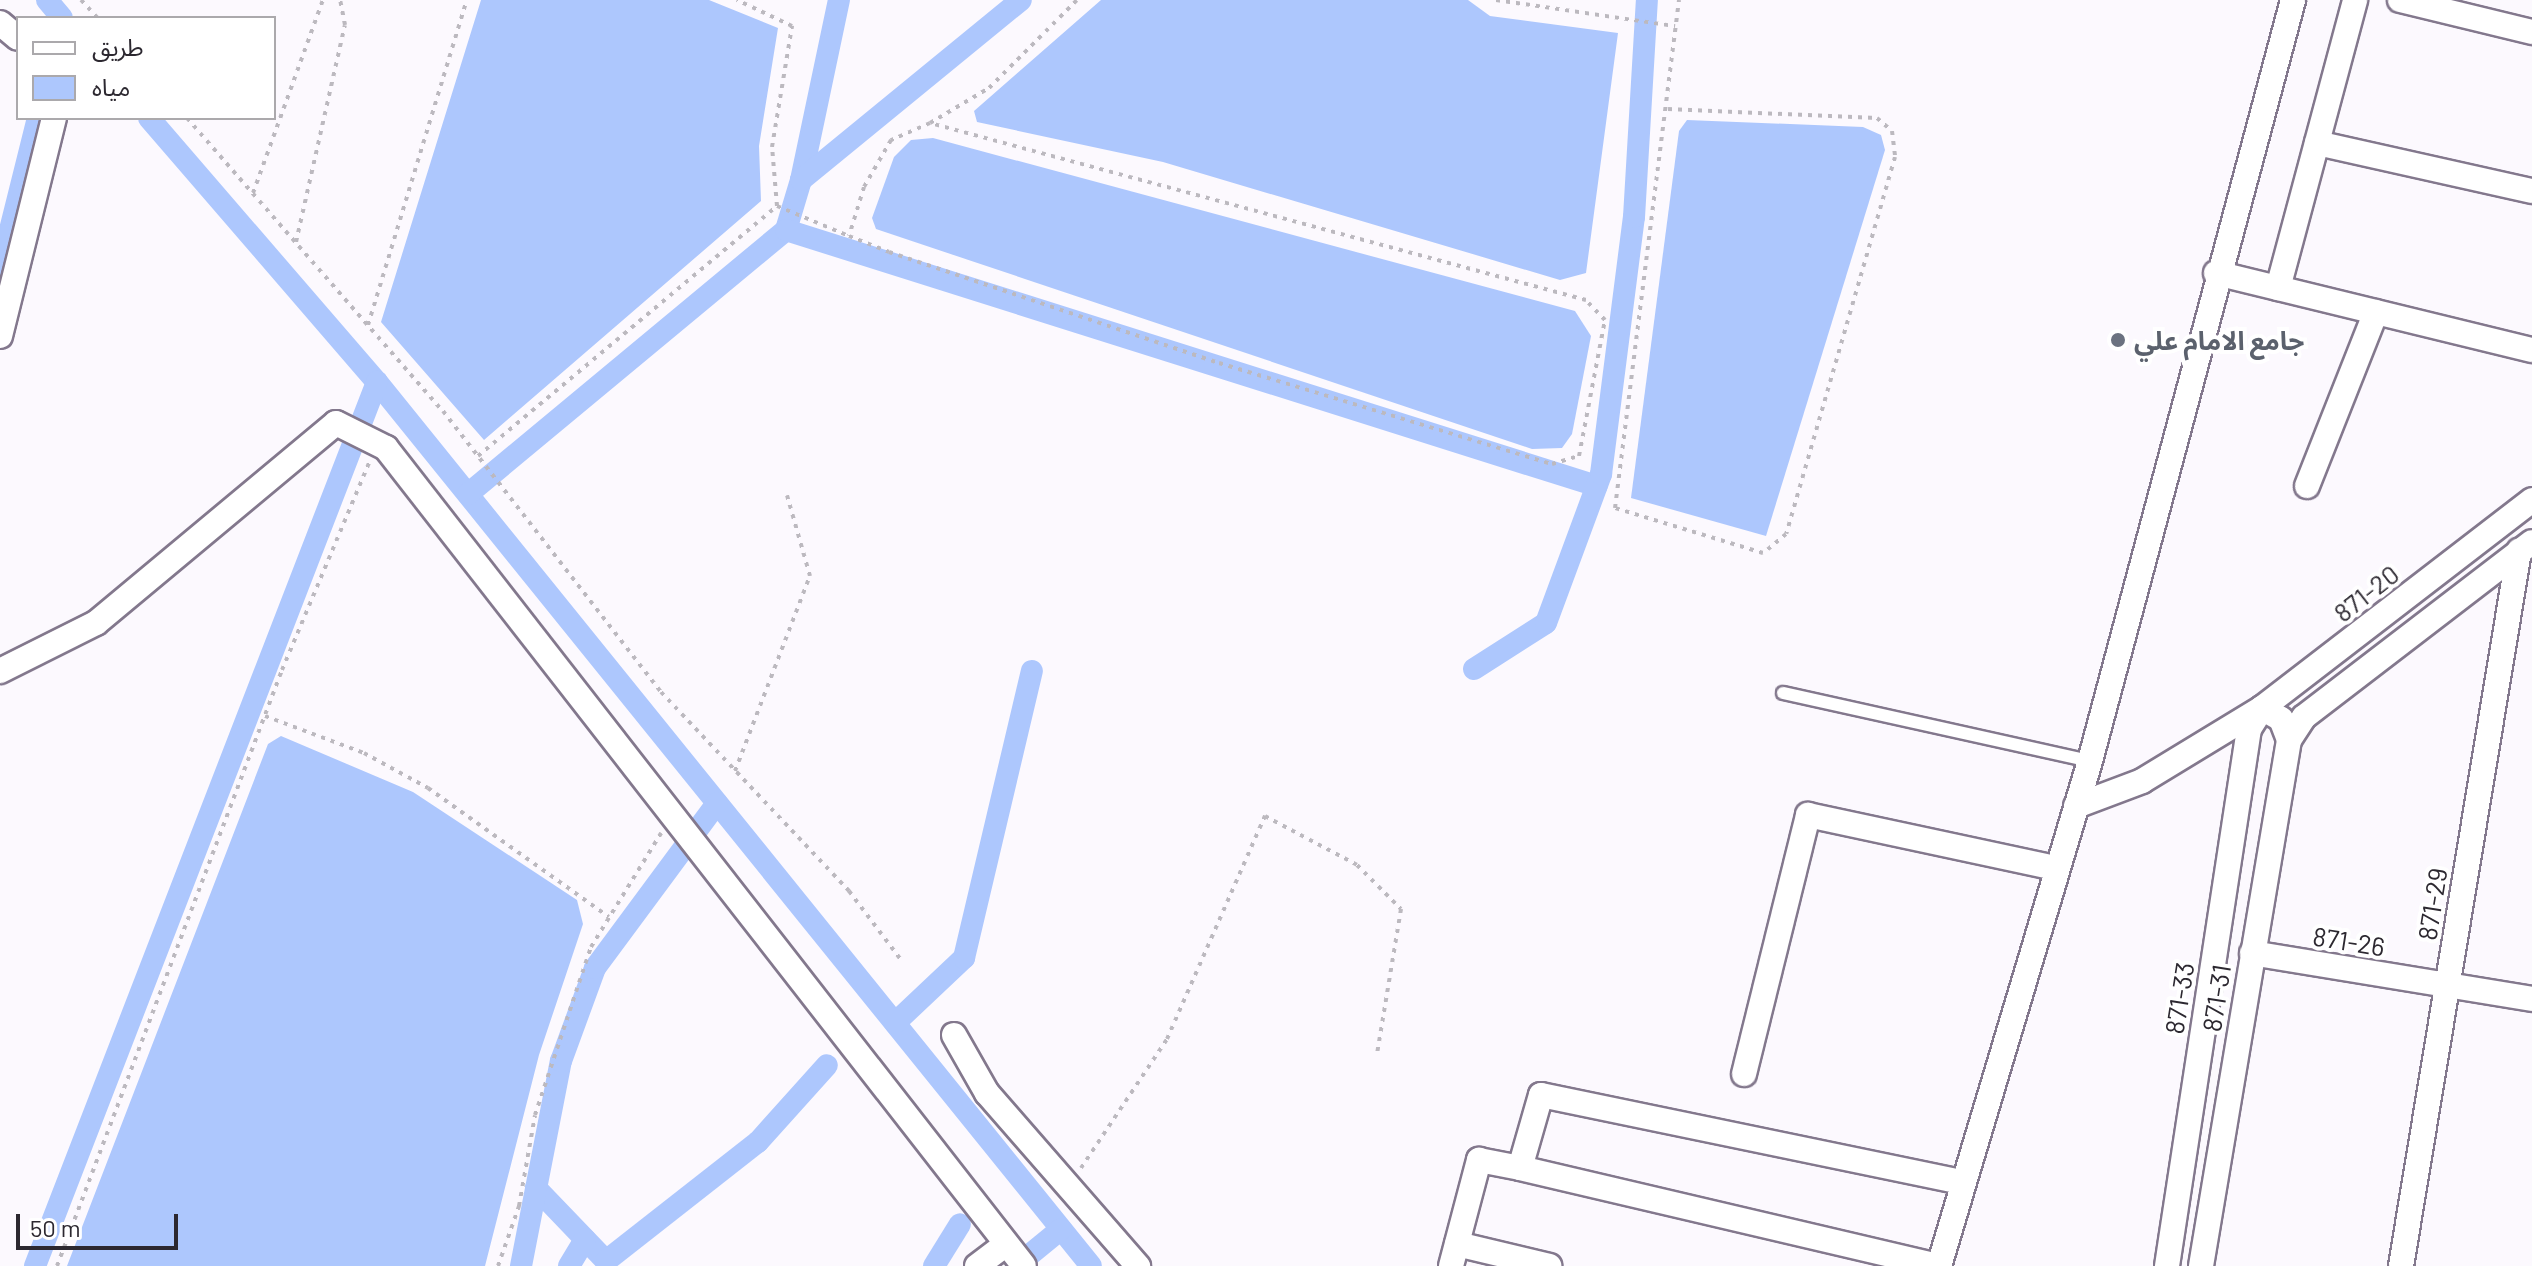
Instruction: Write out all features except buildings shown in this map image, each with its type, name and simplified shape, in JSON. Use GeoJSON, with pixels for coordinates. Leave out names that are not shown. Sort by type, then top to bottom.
{"type":"FeatureCollection","features":[{"type":"Feature","properties":{"kind":"street"},"geometry":{"type":"LineString","coordinates":[[1549,1266],[1454,1255],[1479,1160],[1938,1266],[1960,1182],[2090,761],[2216,273],[2293,0]]}},
{"type":"Feature","properties":{"kind":"street"},"geometry":{"type":"LineString","coordinates":[[2278,288],[2355,0]]}},
{"type":"Feature","properties":{"kind":"street"},"geometry":{"type":"LineString","coordinates":[[2400,0],[2532,32]]}},
{"type":"Feature","properties":{"kind":"street"},"geometry":{"type":"LineString","coordinates":[[0,23],[16,36]]}},
{"type":"Feature","properties":{"kind":"street"},"geometry":{"type":"LineString","coordinates":[[0,336],[54,120]]}},
{"type":"Feature","properties":{"kind":"street"},"geometry":{"type":"LineString","coordinates":[[2317,143],[2532,191]]}},
{"type":"Feature","properties":{"kind":"street"},"geometry":{"type":"LineString","coordinates":[[2216,273],[2532,350]]}},
{"type":"Feature","properties":{"kind":"street"},"geometry":{"type":"LineString","coordinates":[[2307,486],[2376,312]]}},
{"type":"Feature","properties":{"kind":"street"},"geometry":{"type":"LineString","coordinates":[[0,671],[96,623],[336,423],[378,444],[675,811],[1024,1266]]}},
{"type":"Feature","properties":{"kind":"street","name":"871-20"},"geometry":{"type":"LineString","coordinates":[[2246,739],[2262,708],[2532,500]]}},
{"type":"Feature","properties":{"kind":"street"},"geometry":{"type":"LineString","coordinates":[[2289,740],[2304,717],[2526,546]]}},
{"type":"Feature","properties":{"kind":"street","name":"871-29"},"geometry":{"type":"LineString","coordinates":[[2401,1266],[2447,985],[2526,546]]}},
{"type":"Feature","properties":{"kind":"street"},"geometry":{"type":"LineString","coordinates":[[2142,781],[2262,708],[2281,719],[2289,740]]}},
{"type":"Feature","properties":{"kind":"street"},"geometry":{"type":"LineString","coordinates":[[2076,806],[2246,739],[2289,740]]}},
{"type":"Feature","properties":{"kind":"street","name":"871-33"},"geometry":{"type":"LineString","coordinates":[[2167,1266],[2246,739]]}},
{"type":"Feature","properties":{"kind":"street","name":"871-31"},"geometry":{"type":"LineString","coordinates":[[2201,1266],[2289,740]]}},
{"type":"Feature","properties":{"kind":"street"},"geometry":{"type":"LineString","coordinates":[[1744,1074],[1808,815],[2056,868]]}},
{"type":"Feature","properties":{"kind":"street","name":"871-26"},"geometry":{"type":"LineString","coordinates":[[2252,953],[2532,999]]}},
{"type":"Feature","properties":{"kind":"street"},"geometry":{"type":"LineString","coordinates":[[954,1035],[987,1093],[1138,1266]]}},
{"type":"Feature","properties":{"kind":"street"},"geometry":{"type":"LineString","coordinates":[[1520,1168],[1541,1095],[1960,1182]]}},
{"type":"Feature","properties":{"kind":"street"},"geometry":{"type":"LineString","coordinates":[[977,1266],[1006,1244]]}},
{"type":"Feature","properties":{"kind":"lane"},"geometry":{"type":"LineString","coordinates":[[1783,693],[2090,761]]}},
{"type":"Feature","properties":{"kind":"path"},"geometry":{"type":"LineString","coordinates":[[81,0],[96,16]]}},
{"type":"Feature","properties":{"kind":"path"},"geometry":{"type":"LineString","coordinates":[[253,193],[323,0]]}},
{"type":"Feature","properties":{"kind":"path"},"geometry":{"type":"LineString","coordinates":[[296,242],[345,25],[340,0]]}},
{"type":"Feature","properties":{"kind":"path"},"geometry":{"type":"LineString","coordinates":[[368,325],[467,0]]}},
{"type":"Feature","properties":{"kind":"path"},"geometry":{"type":"LineString","coordinates":[[737,0],[792,26],[772,147],[777,206]]}},
{"type":"Feature","properties":{"kind":"path"},"geometry":{"type":"LineString","coordinates":[[849,236],[864,187],[891,140],[930,123],[989,88],[1077,0]]}},
{"type":"Feature","properties":{"kind":"path"},"geometry":{"type":"LineString","coordinates":[[1496,0],[1675,26]]}},
{"type":"Feature","properties":{"kind":"path"},"geometry":{"type":"LineString","coordinates":[[1668,109],[1877,118],[1892,131],[1895,157],[1786,534],[1763,553],[1615,508],[1668,109],[1679,0]]}},
{"type":"Feature","properties":{"kind":"path"},"geometry":{"type":"LineString","coordinates":[[189,120],[478,456],[661,692],[849,891],[902,961]]}},
{"type":"Feature","properties":{"kind":"path"},"geometry":{"type":"LineString","coordinates":[[777,206],[849,236],[1219,363],[1552,464],[1579,456],[1605,320],[1586,300],[930,123]]}},
{"type":"Feature","properties":{"kind":"path"},"geometry":{"type":"LineString","coordinates":[[478,456],[777,206]]}},
{"type":"Feature","properties":{"kind":"path"},"geometry":{"type":"LineString","coordinates":[[57,1266],[265,716],[378,444]]}},
{"type":"Feature","properties":{"kind":"path"},"geometry":{"type":"LineString","coordinates":[[735,771],[810,576],[787,495]]}},
{"type":"Feature","properties":{"kind":"path"},"geometry":{"type":"LineString","coordinates":[[265,716],[364,753],[428,788],[609,917]]}},
{"type":"Feature","properties":{"kind":"path"},"geometry":{"type":"LineString","coordinates":[[498,1266],[519,1206],[535,1115],[591,947],[675,811]]}},
{"type":"Feature","properties":{"kind":"path"},"geometry":{"type":"LineString","coordinates":[[1069,1187],[1167,1039],[1265,816],[1357,865],[1401,909],[1377,1054]]}},
{"type":"Feature","properties":{"kind":"water"},"geometry":{"type":"Polygon","coordinates":[[[481,0],[709,0],[778,28],[759,146],[761,201],[484,440],[381,322],[481,0]]]}},
{"type":"Feature","properties":{"kind":"water"},"geometry":{"type":"Polygon","coordinates":[[[1101,0],[1468,0],[1490,16],[1618,33],[1586,273],[1560,280],[1163,162],[977,122],[974,111],[1101,0]]]}},
{"type":"Feature","properties":{"kind":"water"},"geometry":{"type":"Polygon","coordinates":[[[1687,120],[1863,127],[1881,135],[1885,150],[1766,536],[1631,498],[1679,131],[1687,120]]]}},
{"type":"Feature","properties":{"kind":"water"},"geometry":{"type":"Polygon","coordinates":[[[933,138],[1575,311],[1591,336],[1572,434],[1562,448],[1532,449],[876,229],[872,218],[894,157],[911,140],[933,138]]]}},
{"type":"Feature","properties":{"kind":"water"},"geometry":{"type":"Polygon","coordinates":[[[281,736],[413,792],[577,900],[583,924],[539,1055],[485,1266],[67,1266],[268,744],[281,736]]]}},
{"type":"Feature","properties":{"kind":"waterway"},"geometry":{"type":"LineString","coordinates":[[47,0],[60,16]]}},
{"type":"Feature","properties":{"kind":"waterway"},"geometry":{"type":"LineString","coordinates":[[801,180],[839,0]]}},
{"type":"Feature","properties":{"kind":"waterway"},"geometry":{"type":"LineString","coordinates":[[786,230],[801,180],[1021,0]]}},
{"type":"Feature","properties":{"kind":"waterway"},"geometry":{"type":"LineString","coordinates":[[1474,669],[1546,623],[1601,474],[1634,217],[1647,0]]}},
{"type":"Feature","properties":{"kind":"waterway"},"geometry":{"type":"LineString","coordinates":[[0,270],[38,120]]}},
{"type":"Feature","properties":{"kind":"waterway"},"geometry":{"type":"LineString","coordinates":[[151,120],[377,382],[1091,1266]]}},
{"type":"Feature","properties":{"kind":"waterway"},"geometry":{"type":"LineString","coordinates":[[468,494],[786,230],[1597,486]]}},
{"type":"Feature","properties":{"kind":"waterway"},"geometry":{"type":"LineString","coordinates":[[35,1266],[377,382]]}},
{"type":"Feature","properties":{"kind":"waterway"},"geometry":{"type":"LineString","coordinates":[[895,1023],[964,958],[1032,671]]}},
{"type":"Feature","properties":{"kind":"waterway"},"geometry":{"type":"LineString","coordinates":[[521,1266],[561,1061],[595,968],[717,803]]}},
{"type":"Feature","properties":{"kind":"waterway"},"geometry":{"type":"LineString","coordinates":[[536,1188],[606,1261],[758,1142],[827,1065]]}},
{"type":"Feature","properties":{"kind":"waterway"},"geometry":{"type":"LineString","coordinates":[[934,1266],[960,1224]]}},
{"type":"Feature","properties":{"kind":"waterway"},"geometry":{"type":"LineString","coordinates":[[1016,1266],[1061,1229]]}},
{"type":"Feature","properties":{"kind":"waterway"},"geometry":{"type":"LineString","coordinates":[[569,1266],[585,1239]]}},
{"type":"Feature","properties":{"kind":"place","name":"جامع اﻻمام علي"},"geometry":{"type":"Point","coordinates":[2118,340]}}]}
